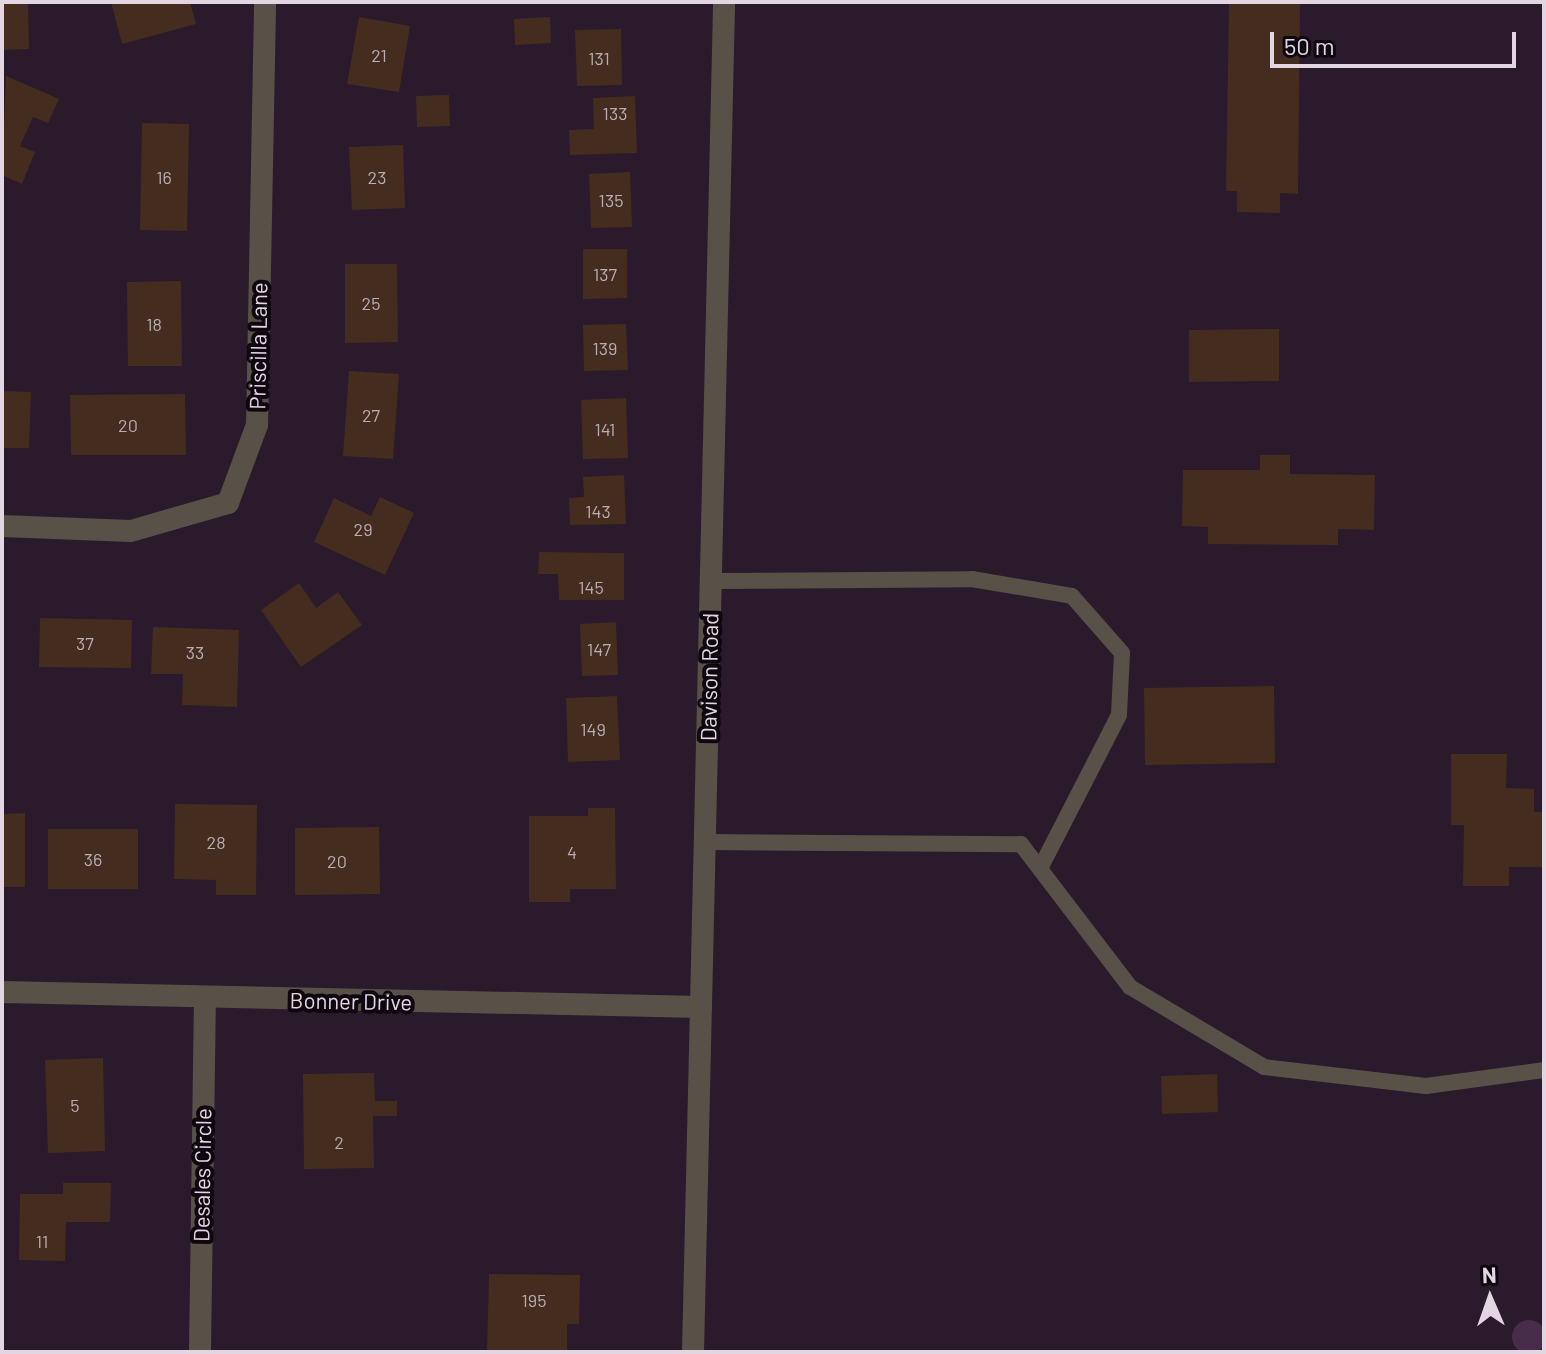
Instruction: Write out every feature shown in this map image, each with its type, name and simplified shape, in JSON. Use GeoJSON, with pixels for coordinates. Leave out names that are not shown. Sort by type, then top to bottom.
{"type":"FeatureCollection","features":[{"type":"Feature","properties":{"kind":"street","name":"Priscilla Lane"},"geometry":{"type":"LineString","coordinates":[[2,526],[131,531],[228,503],[257,425],[265,2]]}},
{"type":"Feature","properties":{"kind":"street","name":"Davison Road"},"geometry":{"type":"LineString","coordinates":[[693,1352],[724,2]]}},
{"type":"Feature","properties":{"kind":"street","name":"Bonner Drive"},"geometry":{"type":"LineString","coordinates":[[2,992],[701,1007]]}},
{"type":"Feature","properties":{"kind":"street","name":"Desales Circle"},"geometry":{"type":"LineString","coordinates":[[200,1352],[205,998]]}},
{"type":"Feature","properties":{"kind":"lane"},"geometry":{"type":"LineString","coordinates":[[711,581],[972,579],[1072,596],[1122,653],[1119,715],[1040,869]]}},
{"type":"Feature","properties":{"kind":"lane"},"geometry":{"type":"LineString","coordinates":[[705,842],[1021,844],[1130,987],[1264,1067],[1426,1086],[1544,1070]]}},
{"type":"Feature","properties":{"kind":"shaded area"},"geometry":{"type":"Polygon","coordinates":[[[1529,1320],[1541,1325],[1546,1337],[1541,1349],[1529,1354],[1517,1349],[1512,1337],[1517,1325],[1529,1320]]]}},
{"type":"Feature","properties":{"kind":"building"},"geometry":{"type":"Polygon","coordinates":[[[2,2],[28,2],[29,49],[2,50],[2,2]]]}},
{"type":"Feature","properties":{"kind":"building"},"geometry":{"type":"Polygon","coordinates":[[[111,2],[190,2],[196,24],[122,44],[111,2]]]}},
{"type":"Feature","properties":{"kind":"building"},"geometry":{"type":"Polygon","coordinates":[[[1229,2],[1300,2],[1298,194],[1280,193],[1280,213],[1237,212],[1237,191],[1226,191],[1229,2]]]}},
{"type":"Feature","properties":{"kind":"building"},"geometry":{"type":"Polygon","coordinates":[[[359,17],[410,26],[399,92],[347,84],[359,17]]]}},
{"type":"Feature","properties":{"kind":"building"},"geometry":{"type":"Polygon","coordinates":[[[550,17],[551,43],[515,45],[514,19],[550,17]]]}},
{"type":"Feature","properties":{"kind":"building"},"geometry":{"type":"Polygon","coordinates":[[[621,29],[622,85],[577,86],[575,30],[621,29]]]}},
{"type":"Feature","properties":{"kind":"building"},"geometry":{"type":"Polygon","coordinates":[[[6,76],[59,99],[48,123],[33,117],[20,146],[35,152],[22,184],[2,175],[6,76]]]}},
{"type":"Feature","properties":{"kind":"building"},"geometry":{"type":"Polygon","coordinates":[[[449,95],[450,126],[417,127],[416,96],[449,95]]]}},
{"type":"Feature","properties":{"kind":"building"},"geometry":{"type":"Polygon","coordinates":[[[635,96],[637,153],[570,155],[569,130],[594,129],[593,98],[635,96]]]}},
{"type":"Feature","properties":{"kind":"building"},"geometry":{"type":"Polygon","coordinates":[[[142,123],[189,124],[187,231],[140,230],[142,123]]]}},
{"type":"Feature","properties":{"kind":"building"},"geometry":{"type":"Polygon","coordinates":[[[403,145],[405,208],[352,210],[349,147],[403,145]]]}},
{"type":"Feature","properties":{"kind":"building"},"geometry":{"type":"Polygon","coordinates":[[[630,172],[632,227],[591,228],[589,174],[630,172]]]}},
{"type":"Feature","properties":{"kind":"building"},"geometry":{"type":"Polygon","coordinates":[[[583,249],[627,249],[627,298],[583,299],[583,249]]]}},
{"type":"Feature","properties":{"kind":"building"},"geometry":{"type":"Polygon","coordinates":[[[345,264],[397,264],[398,342],[345,343],[345,264]]]}},
{"type":"Feature","properties":{"kind":"building"},"geometry":{"type":"Polygon","coordinates":[[[181,281],[182,366],[128,366],[127,282],[181,281]]]}},
{"type":"Feature","properties":{"kind":"building"},"geometry":{"type":"Polygon","coordinates":[[[626,324],[628,370],[584,371],[583,325],[626,324]]]}},
{"type":"Feature","properties":{"kind":"building"},"geometry":{"type":"Polygon","coordinates":[[[1279,329],[1279,381],[1189,382],[1189,330],[1279,329]]]}},
{"type":"Feature","properties":{"kind":"building"},"geometry":{"type":"Polygon","coordinates":[[[349,371],[399,374],[393,459],[343,456],[349,371]]]}},
{"type":"Feature","properties":{"kind":"building"},"geometry":{"type":"Polygon","coordinates":[[[2,391],[31,392],[29,448],[2,448],[2,391]]]}},
{"type":"Feature","properties":{"kind":"building"},"geometry":{"type":"Polygon","coordinates":[[[185,394],[186,455],[71,455],[70,395],[185,394]]]}},
{"type":"Feature","properties":{"kind":"building"},"geometry":{"type":"Polygon","coordinates":[[[626,398],[628,458],[583,459],[581,400],[626,398]]]}},
{"type":"Feature","properties":{"kind":"building"},"geometry":{"type":"Polygon","coordinates":[[[1260,455],[1290,455],[1290,474],[1375,475],[1374,530],[1338,529],[1338,545],[1208,544],[1208,527],[1182,526],[1183,470],[1260,470],[1260,455]]]}},
{"type":"Feature","properties":{"kind":"building"},"geometry":{"type":"Polygon","coordinates":[[[624,475],[626,524],[570,525],[569,498],[584,497],[583,477],[624,475]]]}},
{"type":"Feature","properties":{"kind":"building"},"geometry":{"type":"Polygon","coordinates":[[[380,497],[414,513],[385,575],[314,542],[334,498],[371,516],[380,497]]]}},
{"type":"Feature","properties":{"kind":"building"},"geometry":{"type":"Polygon","coordinates":[[[539,552],[624,553],[624,600],[559,600],[558,574],[538,574],[539,552]]]}},
{"type":"Feature","properties":{"kind":"building"},"geometry":{"type":"Polygon","coordinates":[[[299,583],[316,608],[338,592],[362,625],[301,667],[261,610],[299,583]]]}},
{"type":"Feature","properties":{"kind":"building"},"geometry":{"type":"Polygon","coordinates":[[[40,618],[132,620],[131,668],[39,667],[40,618]]]}},
{"type":"Feature","properties":{"kind":"building"},"geometry":{"type":"Polygon","coordinates":[[[616,622],[618,675],[582,676],[580,624],[616,622]]]}},
{"type":"Feature","properties":{"kind":"building"},"geometry":{"type":"Polygon","coordinates":[[[153,627],[239,630],[237,707],[182,705],[183,674],[151,674],[153,627]]]}},
{"type":"Feature","properties":{"kind":"building"},"geometry":{"type":"Polygon","coordinates":[[[1274,686],[1275,763],[1145,765],[1144,688],[1274,686]]]}},
{"type":"Feature","properties":{"kind":"building"},"geometry":{"type":"Polygon","coordinates":[[[617,696],[620,760],[568,762],[566,698],[617,696]]]}},
{"type":"Feature","properties":{"kind":"building"},"geometry":{"type":"Polygon","coordinates":[[[1451,754],[1507,754],[1506,788],[1534,789],[1534,812],[1544,812],[1544,867],[1509,867],[1509,886],[1463,886],[1464,825],[1451,825],[1451,754]]]}},
{"type":"Feature","properties":{"kind":"building"},"geometry":{"type":"Polygon","coordinates":[[[175,804],[257,805],[256,895],[216,895],[216,880],[174,879],[175,804]]]}},
{"type":"Feature","properties":{"kind":"building"},"geometry":{"type":"Polygon","coordinates":[[[588,808],[615,808],[616,889],[570,889],[570,902],[529,902],[529,816],[588,816],[588,808]]]}},
{"type":"Feature","properties":{"kind":"building"},"geometry":{"type":"Polygon","coordinates":[[[25,813],[25,887],[2,887],[2,814],[25,813]]]}},
{"type":"Feature","properties":{"kind":"building"},"geometry":{"type":"Polygon","coordinates":[[[379,827],[380,894],[295,895],[295,828],[379,827]]]}},
{"type":"Feature","properties":{"kind":"building"},"geometry":{"type":"Polygon","coordinates":[[[48,829],[138,829],[138,889],[48,889],[48,829]]]}},
{"type":"Feature","properties":{"kind":"building"},"geometry":{"type":"Polygon","coordinates":[[[103,1058],[105,1151],[48,1153],[45,1060],[103,1058]]]}},
{"type":"Feature","properties":{"kind":"building"},"geometry":{"type":"Polygon","coordinates":[[[374,1073],[375,1101],[397,1101],[397,1116],[373,1116],[374,1168],[304,1169],[303,1074],[374,1073]]]}},
{"type":"Feature","properties":{"kind":"building"},"geometry":{"type":"Polygon","coordinates":[[[1217,1074],[1218,1112],[1162,1114],[1161,1076],[1217,1074]]]}},
{"type":"Feature","properties":{"kind":"building"},"geometry":{"type":"Polygon","coordinates":[[[63,1183],[111,1183],[110,1222],[66,1222],[65,1261],[19,1260],[20,1194],[63,1194],[63,1183]]]}},
{"type":"Feature","properties":{"kind":"building"},"geometry":{"type":"Polygon","coordinates":[[[489,1274],[580,1275],[579,1324],[567,1324],[567,1352],[487,1352],[489,1274]]]}}]}
